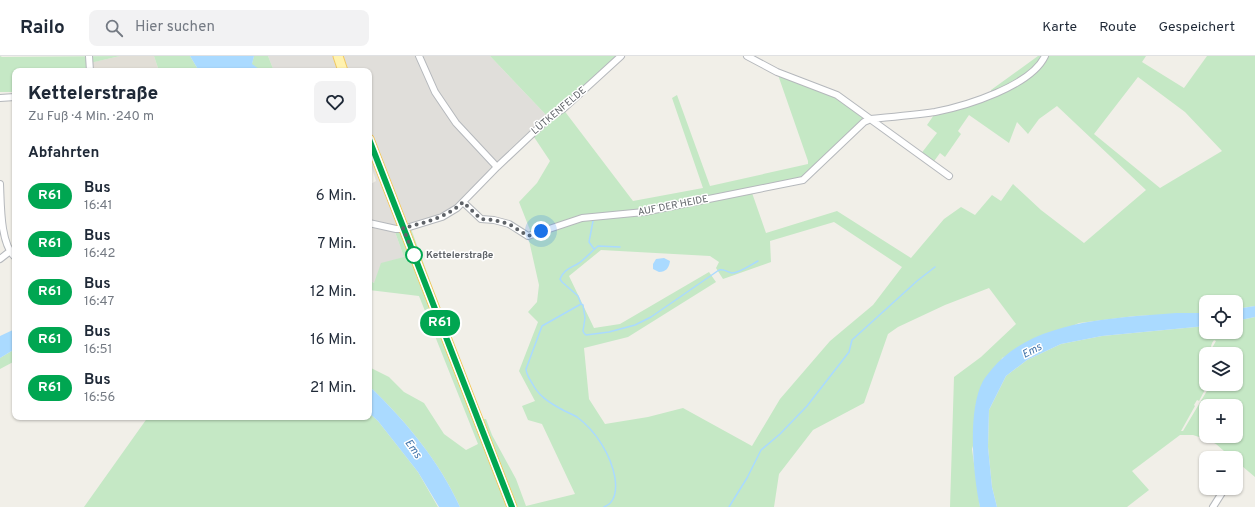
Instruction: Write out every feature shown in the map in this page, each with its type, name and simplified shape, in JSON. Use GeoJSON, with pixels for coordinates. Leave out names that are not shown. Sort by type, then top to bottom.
{"type":"FeatureCollection","features":[{"type":"Feature","properties":{"kind":"main road"},"geometry":{"type":"LineString","coordinates":[[338,56],[342,68]]}},
{"type":"Feature","properties":{"kind":"main road"},"geometry":{"type":"LineString","coordinates":[[372,147],[512,507]]}},
{"type":"Feature","properties":{"kind":"street"},"geometry":{"type":"LineString","coordinates":[[89,56],[90,68]]}},
{"type":"Feature","properties":{"kind":"street"},"geometry":{"type":"LineString","coordinates":[[419,56],[435,92],[456,124],[497,167]]}},
{"type":"Feature","properties":{"kind":"street","name":"LÜTKENFELDE"},"geometry":{"type":"LineString","coordinates":[[403,228],[442,217],[457,208],[497,167],[549,118],[563,109],[621,56]]}},
{"type":"Feature","properties":{"kind":"street"},"geometry":{"type":"LineString","coordinates":[[747,56],[777,72],[837,95],[949,176]]}},
{"type":"Feature","properties":{"kind":"street","name":"AUF DER HEIDE"},"geometry":{"type":"LineString","coordinates":[[463,202],[481,219],[494,220],[509,224],[528,236],[582,218],[644,212],[803,180],[864,122],[871,119],[936,112],[991,96],[1020,80],[1041,64],[1045,56]]}},
{"type":"Feature","properties":{"kind":"street"},"geometry":{"type":"LineString","coordinates":[[0,98],[12,97]]}},
{"type":"Feature","properties":{"kind":"street"},"geometry":{"type":"LineString","coordinates":[[0,184],[1,231],[5,244],[12,254]]}},
{"type":"Feature","properties":{"kind":"street"},"geometry":{"type":"LineString","coordinates":[[372,224],[396,229],[403,228]]}},
{"type":"Feature","properties":{"kind":"street"},"geometry":{"type":"LineString","coordinates":[[0,259],[9,252]]}},
{"type":"Feature","properties":{"kind":"street"},"geometry":{"type":"LineString","coordinates":[[1213,507],[1221,495]]}},
{"type":"Feature","properties":{"kind":"shaded area"},"geometry":{"type":"Polygon","coordinates":[[[120,56],[154,56],[158,68],[90,68],[89,63],[120,56]]]}},
{"type":"Feature","properties":{"kind":"shaded area"},"geometry":{"type":"Polygon","coordinates":[[[268,56],[490,56],[549,118],[457,208],[395,232],[404,257],[374,283],[372,282],[372,183],[376,181],[372,168],[372,68],[273,68],[268,56]]]}},
{"type":"Feature","properties":{"kind":"green space"},"geometry":{"type":"Polygon","coordinates":[[[0,56],[120,56],[90,63],[90,68],[12,68],[12,92],[0,92],[0,56]]]}},
{"type":"Feature","properties":{"kind":"green space"},"geometry":{"type":"Polygon","coordinates":[[[154,56],[190,56],[197,68],[158,68],[154,56]]]}},
{"type":"Feature","properties":{"kind":"green space"},"geometry":{"type":"Polygon","coordinates":[[[254,56],[268,56],[273,68],[250,68],[254,56]]]}},
{"type":"Feature","properties":{"kind":"green space"},"geometry":{"type":"Polygon","coordinates":[[[490,56],[621,56],[563,109],[633,201],[703,188],[672,98],[677,95],[710,186],[808,164],[777,72],[837,95],[871,119],[803,180],[751,190],[766,233],[837,211],[911,258],[944,219],[961,207],[975,215],[992,195],[1001,201],[1013,184],[1041,210],[1084,243],[1146,190],[1057,106],[1039,119],[1028,134],[1017,122],[1009,143],[969,115],[958,131],[961,134],[945,157],[940,153],[932,164],[920,155],[937,133],[927,125],[936,112],[991,96],[991,90],[1038,56],[1146,56],[1142,62],[1184,88],[1207,56],[1255,56],[1255,306],[1243,308],[1243,295],[1199,295],[1199,313],[1135,316],[1079,323],[1002,358],[972,449],[980,507],[950,507],[954,377],[981,357],[1016,324],[989,288],[945,305],[898,327],[888,334],[864,403],[813,430],[779,474],[774,507],[460,507],[452,490],[432,458],[396,413],[372,389],[372,368],[389,377],[404,392],[424,403],[444,434],[466,450],[478,444],[419,296],[372,290],[372,282],[374,283],[381,263],[404,257],[395,232],[396,229],[410,226],[483,419],[486,419],[492,435],[516,479],[526,506],[575,494],[542,424],[528,420],[522,406],[535,401],[519,371],[538,322],[528,312],[537,302],[539,285],[528,236],[530,230],[519,202],[537,183],[550,161],[532,134],[549,118],[490,56]],[[1138,77],[1094,134],[1160,188],[1222,151],[1185,112],[1138,77]],[[834,222],[770,241],[771,262],[723,279],[716,268],[719,262],[710,256],[601,250],[569,276],[594,328],[620,324],[709,272],[716,282],[628,337],[584,348],[589,399],[605,424],[648,417],[683,408],[752,446],[780,399],[830,341],[873,305],[902,267],[834,222]]]}},
{"type":"Feature","properties":{"kind":"green space"},"geometry":{"type":"Polygon","coordinates":[[[1255,317],[1255,477],[1243,467],[1243,451],[1224,451],[1214,443],[1243,443],[1243,399],[1202,399],[1207,391],[1243,391],[1243,347],[1213,347],[1216,341],[1214,340],[1211,347],[1199,347],[1199,391],[1204,391],[1199,401],[1197,400],[1194,405],[1195,406],[1181,431],[1183,431],[1199,404],[1199,437],[1193,435],[1180,435],[1132,471],[1149,490],[1127,507],[997,507],[992,487],[988,447],[989,410],[1006,376],[1027,360],[1061,344],[1102,336],[1199,327],[1199,339],[1243,339],[1243,320],[1255,317]]]}},
{"type":"Feature","properties":{"kind":"green space"},"geometry":{"type":"Polygon","coordinates":[[[12,351],[12,363],[0,369],[0,358],[12,351]]]}},
{"type":"Feature","properties":{"kind":"green space"},"geometry":{"type":"Polygon","coordinates":[[[372,416],[378,421],[418,472],[438,507],[84,507],[146,420],[372,420],[372,416]]]}},
{"type":"Feature","properties":{"kind":"water"},"geometry":{"type":"Polygon","coordinates":[[[190,56],[254,56],[252,64],[258,68],[250,68],[197,68],[190,56]]]}},
{"type":"Feature","properties":{"kind":"water"},"geometry":{"type":"Polygon","coordinates":[[[664,258],[670,261],[667,269],[659,272],[653,269],[653,264],[656,259],[664,258]]]}},
{"type":"Feature","properties":{"kind":"water"},"geometry":{"type":"Polygon","coordinates":[[[1255,306],[1255,317],[1243,320],[1243,308],[1255,306]]]}},
{"type":"Feature","properties":{"kind":"water","name":"Ems"},"geometry":{"type":"Polygon","coordinates":[[[1176,313],[1199,313],[1199,327],[1102,336],[1061,344],[1027,360],[1006,376],[989,410],[988,447],[992,487],[997,507],[980,507],[975,478],[973,425],[978,394],[984,380],[992,369],[1010,352],[1030,340],[1053,331],[1077,324],[1128,317],[1176,313]]]}},
{"type":"Feature","properties":{"kind":"water"},"geometry":{"type":"Polygon","coordinates":[[[12,330],[12,351],[0,358],[0,336],[12,330]]]}},
{"type":"Feature","properties":{"kind":"water","name":"Ems"},"geometry":{"type":"Polygon","coordinates":[[[372,389],[396,413],[432,458],[452,490],[460,507],[439,507],[418,472],[378,421],[372,416],[372,389]]]}},
{"type":"Feature","properties":{"kind":"waterway"},"geometry":{"type":"LineString","coordinates":[[593,221],[589,242],[594,249]]}},
{"type":"Feature","properties":{"kind":"waterway"},"geometry":{"type":"LineString","coordinates":[[581,304],[578,296],[560,279],[564,273],[582,261],[598,246],[620,247]]}},
{"type":"Feature","properties":{"kind":"waterway"},"geometry":{"type":"LineString","coordinates":[[604,507],[613,500],[616,484],[613,469],[602,444],[590,429],[577,417],[552,404],[540,395],[527,373],[526,369],[542,326],[581,304],[583,305],[585,318],[583,331],[586,335],[609,332],[635,325],[651,317],[719,270],[735,273],[758,261]]}},
{"type":"Feature","properties":{"kind":"waterway"},"geometry":{"type":"LineString","coordinates":[[729,507],[747,478],[761,450],[780,434],[807,406],[849,352],[852,340],[917,281],[935,267]]}},
{"type":"Feature","properties":{"kind":"bus line","name":"R61"},"geometry":{"type":"LineString","coordinates":[[372,147],[474,413],[512,507]]}},
{"type":"Feature","properties":{"kind":"place","name":"Kettelerstraße"},"geometry":{"type":"Point","coordinates":[414,255]}},
{"type":"Feature","properties":{"kind":"route"},"geometry":{"type":"LineString","coordinates":[[414,255],[403,228],[442,217],[457,208],[463,202],[481,219],[494,220],[509,224],[528,236],[541,231]]}}]}
